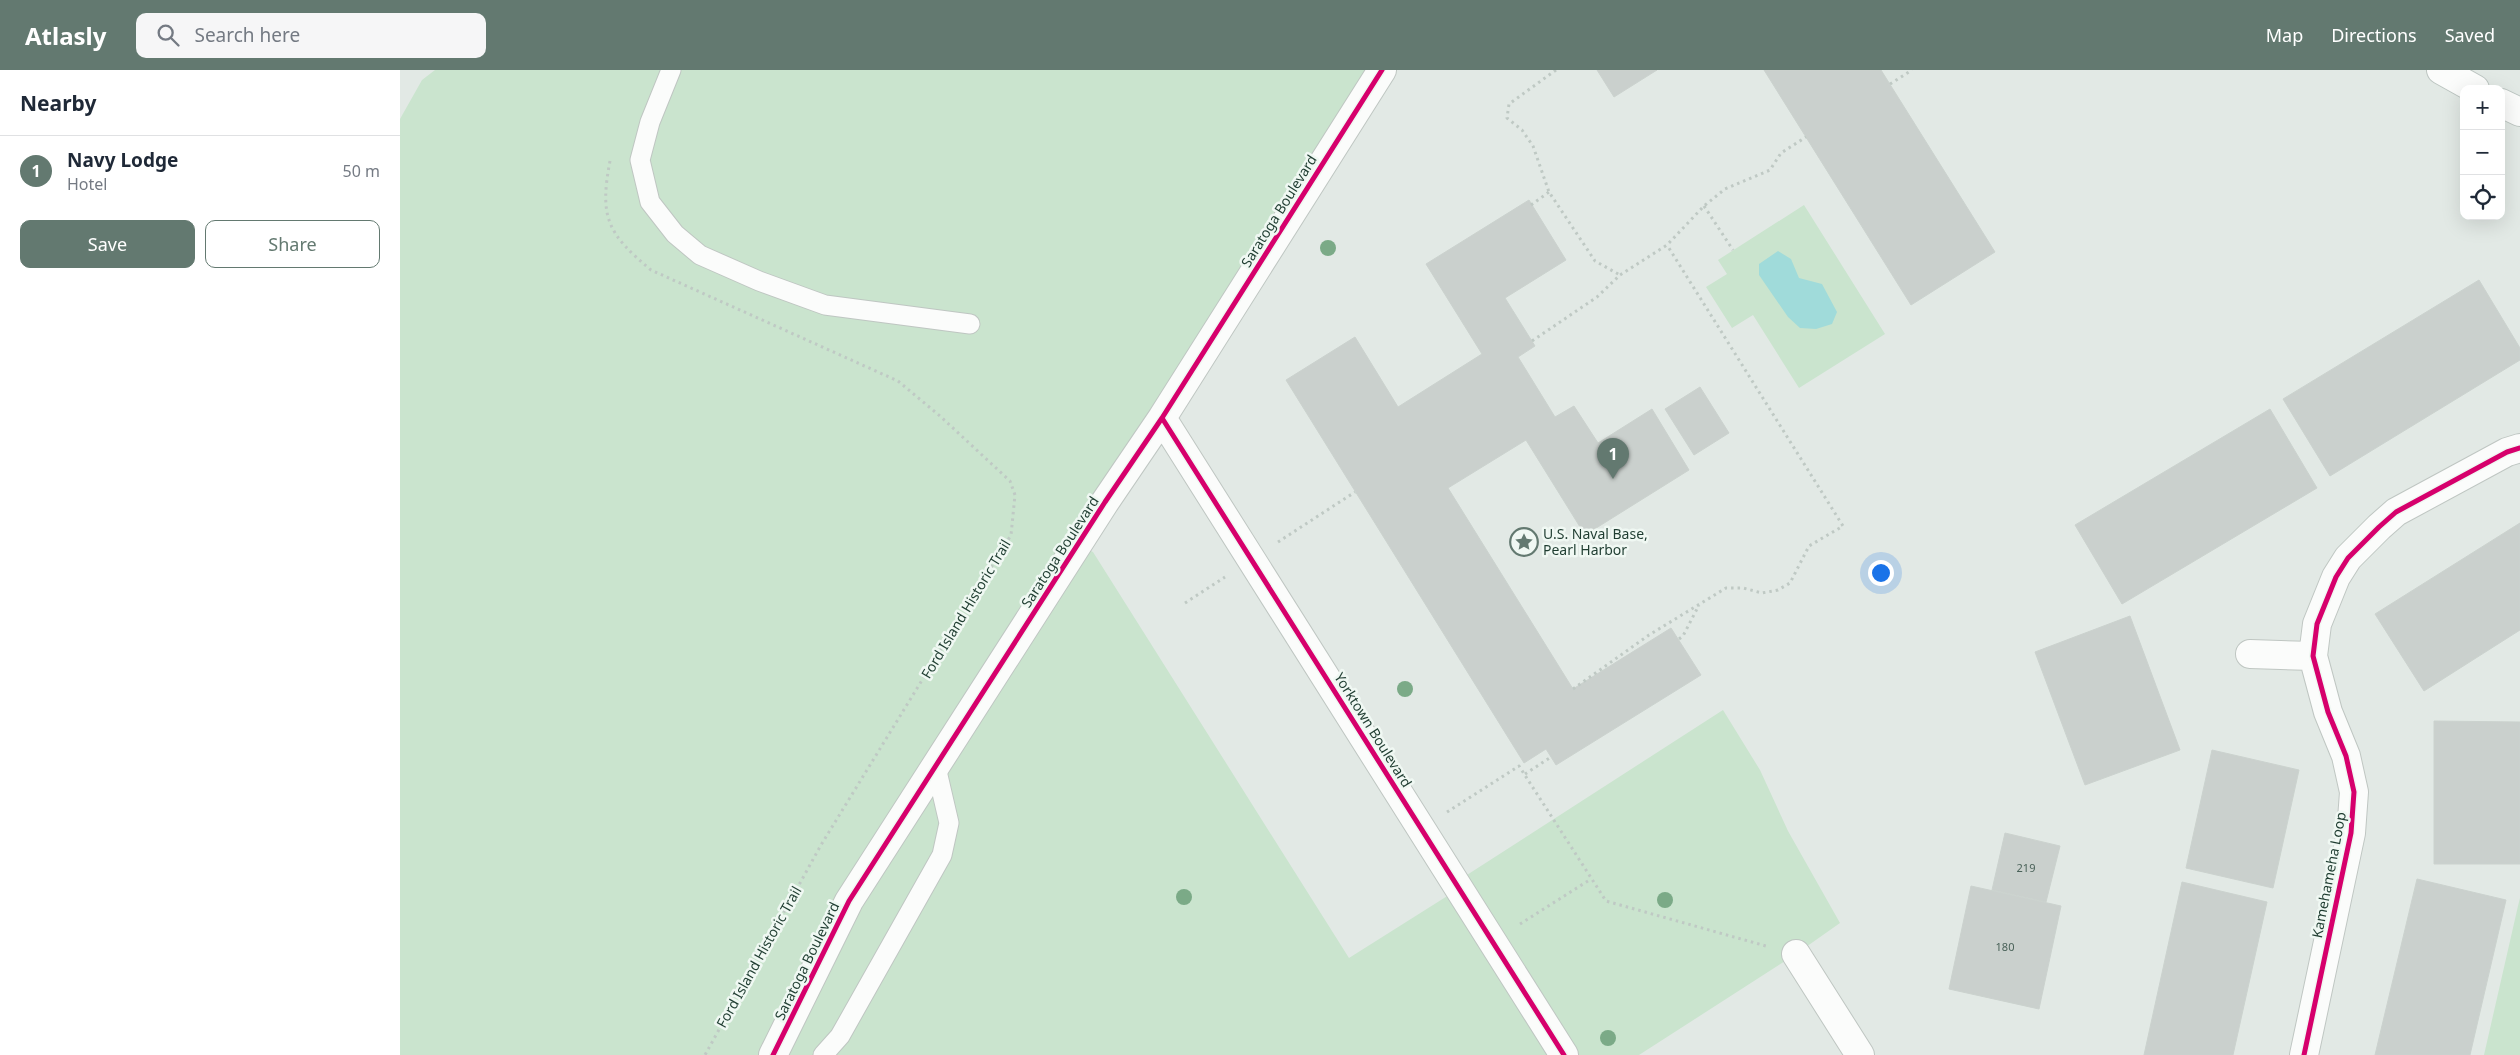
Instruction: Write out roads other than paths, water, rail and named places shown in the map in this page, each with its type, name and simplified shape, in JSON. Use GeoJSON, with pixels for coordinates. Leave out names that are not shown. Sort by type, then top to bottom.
{"type":"FeatureCollection","features":[{"type":"Feature","properties":{"kind":"street","name":"Saratoga Boulevard"},"geometry":{"type":"LineString","coordinates":[[773,1055],[849,901],[1105,502],[1162,418],[1382,70]]}},
{"type":"Feature","properties":{"kind":"street"},"geometry":{"type":"LineString","coordinates":[[2441,70],[2469,85]]}},
{"type":"Feature","properties":{"kind":"street"},"geometry":{"type":"LineString","coordinates":[[2505,105],[2520,112]]}},
{"type":"Feature","properties":{"kind":"street","name":"Yorktown Boulevard"},"geometry":{"type":"LineString","coordinates":[[1162,418],[1564,1055]]}},
{"type":"Feature","properties":{"kind":"street","name":"Kamehameha Loop"},"geometry":{"type":"LineString","coordinates":[[2304,1055],[2351,833],[2354,792],[2346,756],[2328,712],[2313,656],[2317,624],[2336,577],[2348,558],[2396,512],[2507,452],[2520,448]]}},
{"type":"Feature","properties":{"kind":"street"},"geometry":{"type":"LineString","coordinates":[[2250,654],[2313,656]]}},
{"type":"Feature","properties":{"kind":"street"},"geometry":{"type":"LineString","coordinates":[[1796,954],[1860,1055]]}},
{"type":"Feature","properties":{"kind":"lane"},"geometry":{"type":"LineString","coordinates":[[671,70],[650,122],[640,160],[650,202],[675,234],[700,255],[759,281],[825,306],[970,324]]}},
{"type":"Feature","properties":{"kind":"lane"},"geometry":{"type":"LineString","coordinates":[[823,1055],[840,1036],[942,855],[950,823],[936,767]]}},
{"type":"Feature","properties":{"kind":"water"},"geometry":{"type":"Polygon","coordinates":[[[1778,251],[1791,259],[1799,278],[1822,284],[1837,312],[1832,324],[1816,329],[1800,328],[1788,317],[1759,275],[1759,264],[1778,251]]]}},
{"type":"Feature","properties":{"kind":"place","name":"Navy Lodge"},"geometry":{"type":"Point","coordinates":[1613,479]}},
{"type":"Feature","properties":{"kind":"place","name":"U.S. Naval Base, Pearl Harbor"},"geometry":{"type":"Point","coordinates":[1524,542]}}]}
